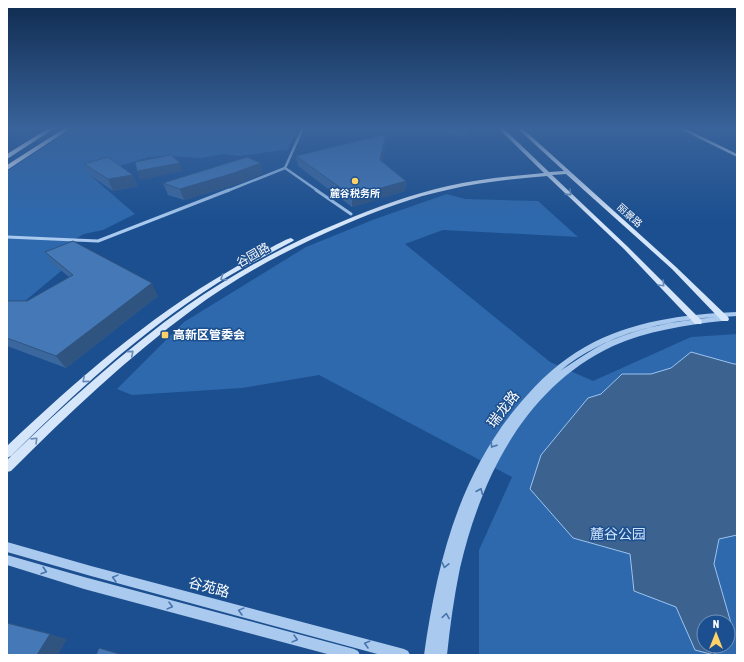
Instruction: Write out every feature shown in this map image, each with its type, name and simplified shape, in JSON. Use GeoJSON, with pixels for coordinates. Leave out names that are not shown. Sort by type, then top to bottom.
{"type":"FeatureCollection","features":[{"type":"Feature","properties":{"kind":"main road"},"geometry":{"type":"LineString","coordinates":[[7,168],[21,159]]}},
{"type":"Feature","properties":{"kind":"main road"},"geometry":{"type":"LineString","coordinates":[[533,159],[626,248],[695,319]]}},
{"type":"Feature","properties":{"kind":"main road","name":"丽景路"},"geometry":{"type":"LineString","coordinates":[[553,159],[674,268],[723,317]]}},
{"type":"Feature","properties":{"kind":"main road","name":"谷园路"},"geometry":{"type":"LineString","coordinates":[[7,453],[96,370],[155,324],[188,300],[234,271],[279,246],[351,214],[444,185],[479,178],[565,170]]}},
{"type":"Feature","properties":{"kind":"main road","name":"谷园路"},"geometry":{"type":"LineString","coordinates":[[7,467],[68,408],[160,329],[228,283],[285,249],[348,220],[432,192],[482,182],[547,172]]}},
{"type":"Feature","properties":{"kind":"street"},"geometry":{"type":"LineString","coordinates":[[7,237],[98,241],[285,168],[289,159]]}},
{"type":"Feature","properties":{"kind":"street"},"geometry":{"type":"LineString","coordinates":[[285,168],[351,214]]}},
{"type":"Feature","properties":{"kind":"street","name":"瑞龙路"},"geometry":{"type":"LineString","coordinates":[[430,655],[440,587],[448,550],[462,510],[489,450],[523,404],[546,380],[570,360],[592,347],[619,335],[650,325],[723,317],[737,314]]}},
{"type":"Feature","properties":{"kind":"street","name":"瑞龙路"},"geometry":{"type":"LineString","coordinates":[[723,317],[737,319]]}},
{"type":"Feature","properties":{"kind":"street","name":"瑞龙路"},"geometry":{"type":"LineString","coordinates":[[441,655],[451,583],[457,553],[470,514],[510,432],[552,383],[576,364],[597,351],[624,339],[695,319]]}},
{"type":"Feature","properties":{"kind":"street","name":"谷苑路"},"geometry":{"type":"LineString","coordinates":[[7,547],[404,655]]}},
{"type":"Feature","properties":{"kind":"street"},"geometry":{"type":"LineString","coordinates":[[7,560],[84,583],[354,655]]}},
{"type":"Feature","properties":{"kind":"green space"},"geometry":{"type":"Polygon","coordinates":[[[26,159],[143,159],[90,175],[135,214],[103,230],[84,234],[61,247],[61,271],[7,316],[7,171],[26,159]]]}},
{"type":"Feature","properties":{"kind":"green space","name":"麓谷公园"},"geometry":{"type":"Polygon","coordinates":[[[447,194],[465,199],[538,201],[578,237],[443,230],[405,244],[550,362],[593,381],[691,337],[737,334],[737,655],[479,655],[479,550],[512,477],[319,375],[242,388],[132,395],[117,389],[184,322],[306,247],[375,219],[447,194]]]}},
{"type":"Feature","properties":{"kind":"shaded area"},"geometry":{"type":"Polygon","coordinates":[[[691,352],[737,364],[737,535],[719,539],[714,564],[728,614],[696,614],[696,650],[676,607],[634,591],[630,554],[573,538],[530,489],[541,455],[588,398],[601,394],[622,374],[651,374],[671,368],[691,352]]]}},
{"type":"Feature","properties":{"kind":"building"},"geometry":{"type":"Polygon","coordinates":[[[102,159],[111,159],[133,175],[108,179],[84,164],[102,159]]]}},
{"type":"Feature","properties":{"kind":"building"},"geometry":{"type":"Polygon","coordinates":[[[151,159],[175,159],[180,163],[137,171],[135,162],[151,159]]]}},
{"type":"Feature","properties":{"kind":"building"},"geometry":{"type":"Polygon","coordinates":[[[241,159],[251,159],[261,163],[234,173],[180,189],[163,183],[241,159]]]}},
{"type":"Feature","properties":{"kind":"building"},"geometry":{"type":"Polygon","coordinates":[[[300,159],[380,159],[406,181],[352,196],[300,159]]]}},
{"type":"Feature","properties":{"kind":"building"},"geometry":{"type":"Polygon","coordinates":[[[73,241],[152,283],[56,356],[7,338],[7,301],[27,301],[73,275],[45,252],[73,241]]]}},
{"type":"Feature","properties":{"kind":"building"},"geometry":{"type":"Polygon","coordinates":[[[7,623],[50,634],[37,655],[7,655],[7,623]]]}},
{"type":"Feature","properties":{"kind":"building"},"geometry":{"type":"Polygon","coordinates":[[[99,648],[123,655],[96,655],[99,648]]]}},
{"type":"Feature","properties":{"kind":"place","name":"麓谷税务所"},"geometry":{"type":"Point","coordinates":[355,181]}},
{"type":"Feature","properties":{"kind":"place","name":"高新区管委会"},"geometry":{"type":"Point","coordinates":[165,335]}}]}
